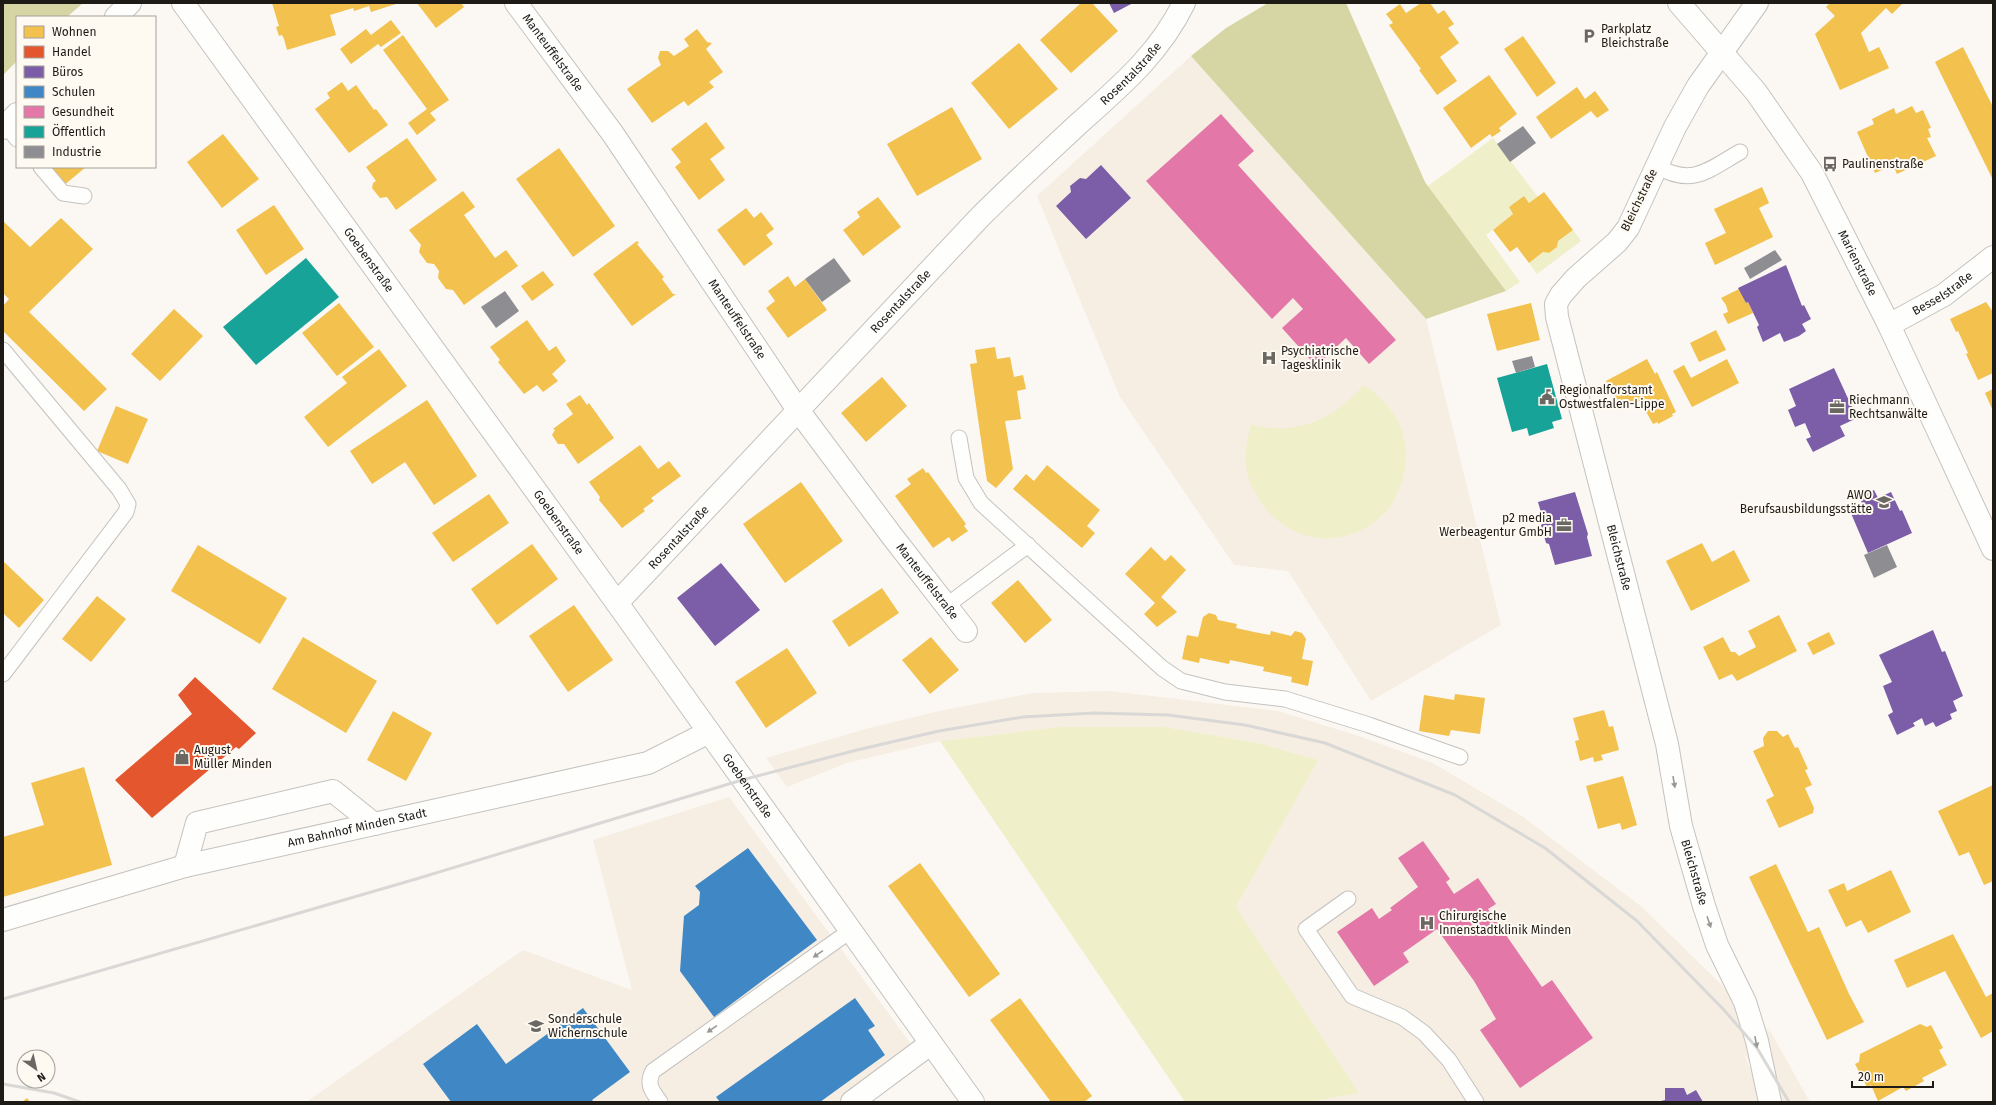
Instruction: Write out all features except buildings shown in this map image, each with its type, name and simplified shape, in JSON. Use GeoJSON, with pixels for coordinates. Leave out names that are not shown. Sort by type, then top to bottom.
{"type":"FeatureCollection","features":[{"type":"Feature","properties":{"kind":"street"},"geometry":{"type":"LineString","coordinates":[[117,16],[130,3]]}},
{"type":"Feature","properties":{"kind":"street","name":"Goebenstraße"},"geometry":{"type":"LineString","coordinates":[[184,3],[617,603],[930,1044],[973,1102]]}},
{"type":"Feature","properties":{"kind":"street","name":"Manteuffelstraße"},"geometry":{"type":"LineString","coordinates":[[516,3],[613,134],[798,410],[892,536],[966,631]]}},
{"type":"Feature","properties":{"kind":"street","name":"Rosentalstraße"},"geometry":{"type":"LineString","coordinates":[[617,603],[980,217],[1025,173],[1130,77],[1154,52],[1173,27],[1184,3]]}},
{"type":"Feature","properties":{"kind":"street","name":"Marienstraße"},"geometry":{"type":"LineString","coordinates":[[1679,3],[1756,92],[1812,173],[1889,325],[1993,549]]}},
{"type":"Feature","properties":{"kind":"street"},"geometry":{"type":"LineString","coordinates":[[1722,51],[1757,3]]}},
{"type":"Feature","properties":{"kind":"street","name":"Bleichstraße"},"geometry":{"type":"LineString","coordinates":[[1722,51],[1698,86],[1675,128],[1628,228],[1617,242],[1576,278],[1561,295],[1556,304],[1557,317],[1667,744],[1682,826],[1704,906],[1717,944],[1745,1002],[1757,1041],[1770,1102]]}},
{"type":"Feature","properties":{"kind":"street","name":"Besselstraße"},"geometry":{"type":"LineString","coordinates":[[1889,325],[1944,295],[1993,258]]}},
{"type":"Feature","properties":{"kind":"street","name":"Am Bahnhof Minden Stadt"},"geometry":{"type":"LineString","coordinates":[[3,920],[185,866],[648,763],[709,732]]}},
{"type":"Feature","properties":{"kind":"street"},"geometry":{"type":"LineString","coordinates":[[185,866],[197,823],[333,791],[374,824]]}},
{"type":"Feature","properties":{"kind":"street"},"geometry":{"type":"LineString","coordinates":[[852,1102],[930,1044]]}},
{"type":"Feature","properties":{"kind":"lane"},"geometry":{"type":"LineString","coordinates":[[1656,166],[1677,176],[1694,176],[1740,152]]}},
{"type":"Feature","properties":{"kind":"lane"},"geometry":{"type":"LineString","coordinates":[[42,168],[63,193],[84,196]]}},
{"type":"Feature","properties":{"kind":"lane"},"geometry":{"type":"LineString","coordinates":[[3,350],[119,489],[128,504],[126,512],[3,674]]}},
{"type":"Feature","properties":{"kind":"lane"},"geometry":{"type":"LineString","coordinates":[[959,438],[966,478],[981,503],[1162,668],[1180,681],[1225,692],[1285,699],[1369,725],[1460,757]]}},
{"type":"Feature","properties":{"kind":"lane"},"geometry":{"type":"LineString","coordinates":[[946,606],[1028,545]]}},
{"type":"Feature","properties":{"kind":"lane"},"geometry":{"type":"LineString","coordinates":[[1348,899],[1306,929],[1352,996],[1402,1017],[1424,1033],[1449,1060],[1476,1102]]}},
{"type":"Feature","properties":{"kind":"lane"},"geometry":{"type":"LineString","coordinates":[[660,1102],[650,1088],[649,1079],[652,1071],[850,931]]}},
{"type":"Feature","properties":{"kind":"shaded area","name":"Psychiatrische Tagesklinik"},"geometry":{"type":"Polygon","coordinates":[[[1191,56],[1426,319],[1501,625],[1371,701],[1288,571],[1234,565],[1120,397],[1037,196],[1191,56]]]}},
{"type":"Feature","properties":{"kind":"shaded area","name":"Chirurgische Innenstadtklinik Minden"},"geometry":{"type":"Polygon","coordinates":[[[1110,691],[1278,711],[1359,736],[1433,763],[1522,816],[1642,907],[1772,1034],[1810,1102],[1778,1102],[1744,1054],[1763,1102],[1310,1102],[1359,1093],[1236,907],[1317,760],[1258,743],[1165,727],[1060,727],[940,741],[847,763],[787,787],[766,758],[869,728],[939,711],[1033,693],[1110,691]]]}},
{"type":"Feature","properties":{"kind":"shaded area","name":"Sonderschule Wichernschule"},"geometry":{"type":"Polygon","coordinates":[[[729,797],[914,1048],[838,1102],[306,1102],[523,950],[632,990],[593,840],[729,797]]]}},
{"type":"Feature","properties":{"kind":"green space"},"geometry":{"type":"Polygon","coordinates":[[[3,3],[83,3],[68,16],[16,16],[16,62],[3,75],[3,3]]]}},
{"type":"Feature","properties":{"kind":"green space"},"geometry":{"type":"Polygon","coordinates":[[[1268,3],[1346,3],[1425,182],[1506,291],[1426,319],[1191,56],[1226,28],[1268,3]]]}},
{"type":"Feature","properties":{"kind":"green space"},"geometry":{"type":"Polygon","coordinates":[[[1493,138],[1538,197],[1529,203],[1524,196],[1509,207],[1513,214],[1486,235],[1520,282],[1506,291],[1428,186],[1493,138]]]}},
{"type":"Feature","properties":{"kind":"green space"},"geometry":{"type":"Polygon","coordinates":[[[1573,230],[1581,241],[1537,274],[1529,263],[1543,252],[1549,253],[1557,247],[1558,241],[1573,230]]]}},
{"type":"Feature","properties":{"kind":"green space"},"geometry":{"type":"Polygon","coordinates":[[[1364,385],[1387,405],[1401,428],[1405,441],[1405,469],[1401,484],[1394,500],[1389,508],[1375,521],[1359,531],[1342,537],[1325,538],[1308,536],[1292,530],[1276,519],[1263,505],[1251,485],[1246,467],[1246,447],[1251,425],[1269,428],[1285,428],[1314,422],[1339,408],[1364,385]]]}},
{"type":"Feature","properties":{"kind":"green space"},"geometry":{"type":"Polygon","coordinates":[[[1060,727],[1165,727],[1258,743],[1318,760],[1236,907],[1359,1093],[1310,1102],[1185,1102],[940,741],[1060,727]]]}},
{"type":"Feature","properties":{"kind":"railway"},"geometry":{"type":"LineString","coordinates":[[3,999],[416,879],[742,780],[857,750],[939,731],[1023,717],[1094,713],[1168,715],[1245,725],[1325,743],[1455,795],[1545,848],[1637,921],[1724,1010],[1757,1048],[1789,1102]]}},
{"type":"Feature","properties":{"kind":"railway"},"geometry":{"type":"LineString","coordinates":[[3,1084],[54,1093],[80,1102]]}},
{"type":"Feature","properties":{"kind":"place","name":"Parkplatz Bleichstraße"},"geometry":{"type":"Point","coordinates":[1589,36]}},
{"type":"Feature","properties":{"kind":"place","name":"Paulinenstraße"},"geometry":{"type":"Point","coordinates":[1830,164]}},
{"type":"Feature","properties":{"kind":"place","name":"Psychiatrische Tagesklinik"},"geometry":{"type":"Point","coordinates":[1269,358]}},
{"type":"Feature","properties":{"kind":"place","name":"Regionalforstamt Ostwestfalen-Lippe"},"geometry":{"type":"Point","coordinates":[1547,397]}},
{"type":"Feature","properties":{"kind":"place","name":"Riechmann Rechtsanwälte"},"geometry":{"type":"Point","coordinates":[1837,407]}},
{"type":"Feature","properties":{"kind":"place","name":"AWO Berufsausbildungsstätte"},"geometry":{"type":"Point","coordinates":[1884,502]}},
{"type":"Feature","properties":{"kind":"place","name":"p2 media Werbeagentur GmbH"},"geometry":{"type":"Point","coordinates":[1564,525]}},
{"type":"Feature","properties":{"kind":"place","name":"August Müller Minden"},"geometry":{"type":"Point","coordinates":[182,757]}},
{"type":"Feature","properties":{"kind":"place","name":"Chirurgische Innenstadtklinik Minden"},"geometry":{"type":"Point","coordinates":[1427,923]}},
{"type":"Feature","properties":{"kind":"place","name":"Sonderschule Wichernschule"},"geometry":{"type":"Point","coordinates":[536,1026]}}]}
